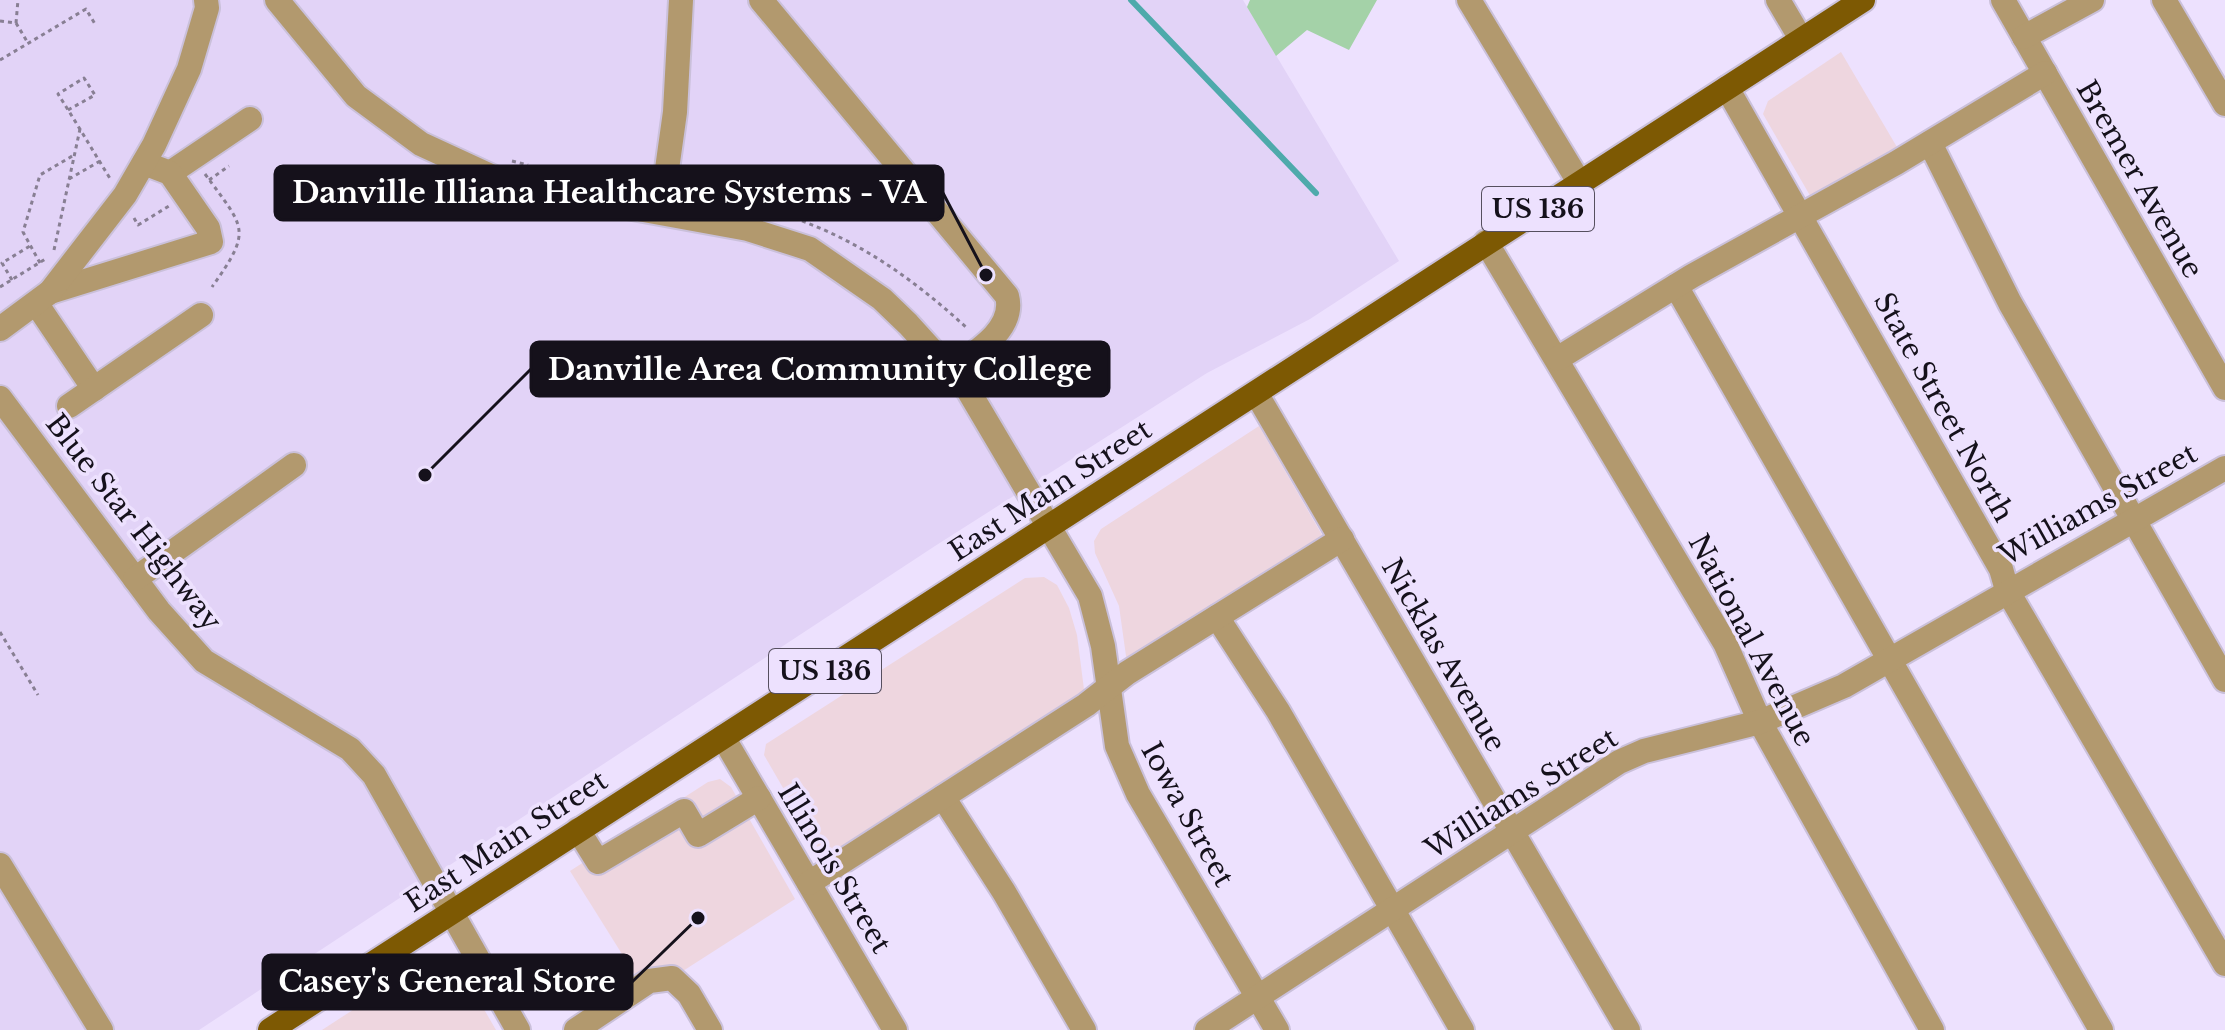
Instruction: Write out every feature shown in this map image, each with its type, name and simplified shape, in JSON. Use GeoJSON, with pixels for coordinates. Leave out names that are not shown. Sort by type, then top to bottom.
{"type":"FeatureCollection","features":[{"type":"Feature","properties":{"kind":"main road","name":"East Main Street"},"geometry":{"type":"LineString","coordinates":[[270,1030],[1863,0]]}},
{"type":"Feature","properties":{"kind":"street"},"geometry":{"type":"LineString","coordinates":[[0,329],[43,298],[125,195],[144,163],[189,69],[207,8],[206,0]]}},
{"type":"Feature","properties":{"kind":"street","name":"Iowa Street"},"geometry":{"type":"LineString","coordinates":[[277,0],[314,50],[356,96],[421,144],[512,186],[663,200],[827,257],[882,299],[968,390],[1090,596],[1103,646],[1106,689],[1117,746],[1138,794],[1277,1030]]}},
{"type":"Feature","properties":{"kind":"street"},"geometry":{"type":"LineString","coordinates":[[663,200],[675,112],[681,0]]}},
{"type":"Feature","properties":{"kind":"street"},"geometry":{"type":"LineString","coordinates":[[761,0],[1007,296],[1010,309],[1005,322],[984,345],[949,371]]}},
{"type":"Feature","properties":{"kind":"street"},"geometry":{"type":"LineString","coordinates":[[1469,0],[1579,182]]}},
{"type":"Feature","properties":{"kind":"street"},"geometry":{"type":"LineString","coordinates":[[1778,0],[1801,39]]}},
{"type":"Feature","properties":{"kind":"street","name":"Bremer Avenue"},"geometry":{"type":"LineString","coordinates":[[2003,0],[2225,388]]}},
{"type":"Feature","properties":{"kind":"street"},"geometry":{"type":"LineString","coordinates":[[2024,37],[2092,0]]}},
{"type":"Feature","properties":{"kind":"street"},"geometry":{"type":"LineString","coordinates":[[2164,0],[2225,104]]}},
{"type":"Feature","properties":{"kind":"street"},"geometry":{"type":"LineString","coordinates":[[1557,359],[1676,286],[1930,143],[2045,73]]}},
{"type":"Feature","properties":{"kind":"street","name":"State Street North"},"geometry":{"type":"LineString","coordinates":[[1727,88],[2001,569],[2007,590],[2225,964]]}},
{"type":"Feature","properties":{"kind":"street"},"geometry":{"type":"LineString","coordinates":[[170,173],[250,119]]}},
{"type":"Feature","properties":{"kind":"street"},"geometry":{"type":"LineString","coordinates":[[1930,143],[2010,303],[2225,680]]}},
{"type":"Feature","properties":{"kind":"street"},"geometry":{"type":"LineString","coordinates":[[43,298],[211,242],[208,228],[170,173],[144,163]]}},
{"type":"Feature","properties":{"kind":"street","name":"National Avenue"},"geometry":{"type":"LineString","coordinates":[[1486,242],[1725,643],[1760,722],[1932,1030]]}},
{"type":"Feature","properties":{"kind":"street"},"geometry":{"type":"LineString","coordinates":[[1676,286],[1772,451],[1826,555],[1891,658],[1920,717],[2101,1030]]}},
{"type":"Feature","properties":{"kind":"street"},"geometry":{"type":"LineString","coordinates":[[43,298],[94,389]]}},
{"type":"Feature","properties":{"kind":"street"},"geometry":{"type":"LineString","coordinates":[[69,406],[201,315]]}},
{"type":"Feature","properties":{"kind":"street","name":"Nicklas Avenue"},"geometry":{"type":"LineString","coordinates":[[1256,393],[1628,1030]]}},
{"type":"Feature","properties":{"kind":"street","name":"Blue Star Highway"},"geometry":{"type":"LineString","coordinates":[[0,398],[135,579],[204,661],[350,749],[374,775],[518,1030]]}},
{"type":"Feature","properties":{"kind":"street"},"geometry":{"type":"LineString","coordinates":[[135,579],[294,465]]}},
{"type":"Feature","properties":{"kind":"street","name":"Williams Street"},"geometry":{"type":"LineString","coordinates":[[1207,1030],[1619,762],[1644,751],[1760,722],[1844,686],[2225,468]]}},
{"type":"Feature","properties":{"kind":"street"},"geometry":{"type":"LineString","coordinates":[[809,883],[1342,539]]}},
{"type":"Feature","properties":{"kind":"street"},"geometry":{"type":"LineString","coordinates":[[1217,617],[1278,711],[1462,1030]]}},
{"type":"Feature","properties":{"kind":"street","name":"Illinois Street"},"geometry":{"type":"LineString","coordinates":[[723,737],[895,1030]]}},
{"type":"Feature","properties":{"kind":"street"},"geometry":{"type":"LineString","coordinates":[[943,797],[1004,892],[1084,1030]]}},
{"type":"Feature","properties":{"kind":"street"},"geometry":{"type":"LineString","coordinates":[[578,830],[598,862],[684,811],[698,835],[759,798]]}},
{"type":"Feature","properties":{"kind":"street"},"geometry":{"type":"LineString","coordinates":[[0,865],[101,1030]]}},
{"type":"Feature","properties":{"kind":"street"},"geometry":{"type":"LineString","coordinates":[[576,1030],[649,981],[672,978],[689,994],[710,1030]]}},
{"type":"Feature","properties":{"kind":"path"},"geometry":{"type":"LineString","coordinates":[[18,0],[16,23],[28,44]]}},
{"type":"Feature","properties":{"kind":"path"},"geometry":{"type":"LineString","coordinates":[[0,60],[86,9],[95,24]]}},
{"type":"Feature","properties":{"kind":"path"},"geometry":{"type":"LineString","coordinates":[[0,21],[16,23]]}},
{"type":"Feature","properties":{"kind":"path"},"geometry":{"type":"LineString","coordinates":[[68,110],[95,95],[84,78],[58,94],[117,190]]}},
{"type":"Feature","properties":{"kind":"path"},"geometry":{"type":"LineString","coordinates":[[0,287],[54,255],[80,129]]}},
{"type":"Feature","properties":{"kind":"path"},"geometry":{"type":"LineString","coordinates":[[40,263],[23,232],[40,175],[74,155]]}},
{"type":"Feature","properties":{"kind":"path"},"geometry":{"type":"LineString","coordinates":[[506,159],[530,166]]}},
{"type":"Feature","properties":{"kind":"path"},"geometry":{"type":"LineString","coordinates":[[69,179],[100,161]]}},
{"type":"Feature","properties":{"kind":"path"},"geometry":{"type":"LineString","coordinates":[[209,180],[229,166]]}},
{"type":"Feature","properties":{"kind":"path"},"geometry":{"type":"LineString","coordinates":[[663,200],[764,209],[807,222],[859,244],[900,270],[984,345]]}},
{"type":"Feature","properties":{"kind":"path"},"geometry":{"type":"LineString","coordinates":[[132,215],[138,225],[172,204]]}},
{"type":"Feature","properties":{"kind":"path"},"geometry":{"type":"LineString","coordinates":[[12,280],[2,263],[31,246]]}},
{"type":"Feature","properties":{"kind":"path"},"geometry":{"type":"LineString","coordinates":[[0,632],[38,695]]}},
{"type":"Feature","properties":{"kind":"shaded area"},"geometry":{"type":"Polygon","coordinates":[[[0,0],[1243,0],[1399,261],[1310,319],[1207,373],[935,546],[199,1030],[0,1030],[0,0]]]}},
{"type":"Feature","properties":{"kind":"shaded area"},"geometry":{"type":"Polygon","coordinates":[[[1841,52],[1904,159],[1816,206],[1763,114],[1768,101],[1841,52]]]}},
{"type":"Feature","properties":{"kind":"shaded area"},"geometry":{"type":"Polygon","coordinates":[[[1259,426],[1329,547],[1127,663],[1119,606],[1095,553],[1094,541],[1101,529],[1259,426]]]}},
{"type":"Feature","properties":{"kind":"shaded area"},"geometry":{"type":"Polygon","coordinates":[[[1044,577],[1057,585],[1069,608],[1077,635],[1086,705],[830,869],[764,755],[766,744],[1025,578],[1044,577]]]}},
{"type":"Feature","properties":{"kind":"shaded area"},"geometry":{"type":"Polygon","coordinates":[[[720,779],[731,787],[795,899],[672,978],[642,986],[570,871],[708,782],[720,779]]]}},
{"type":"Feature","properties":{"kind":"shaded area"},"geometry":{"type":"Polygon","coordinates":[[[445,960],[460,968],[496,1030],[322,1030],[425,963],[445,960]]]}},
{"type":"Feature","properties":{"kind":"green space"},"geometry":{"type":"Polygon","coordinates":[[[1250,0],[1377,0],[1349,50],[1307,30],[1276,56],[1247,7],[1250,0]]]}},
{"type":"Feature","properties":{"kind":"waterway"},"geometry":{"type":"LineString","coordinates":[[1131,0],[1316,193]]}},
{"type":"Feature","properties":{"kind":"place","name":"Danville Illiana Healthcare Systems - VA"},"geometry":{"type":"Point","coordinates":[986,275]}},
{"type":"Feature","properties":{"kind":"place","name":"Danville Area Community College"},"geometry":{"type":"Point","coordinates":[425,475]}},
{"type":"Feature","properties":{"kind":"place","name":"Casey's General Store"},"geometry":{"type":"Point","coordinates":[698,918]}}]}
